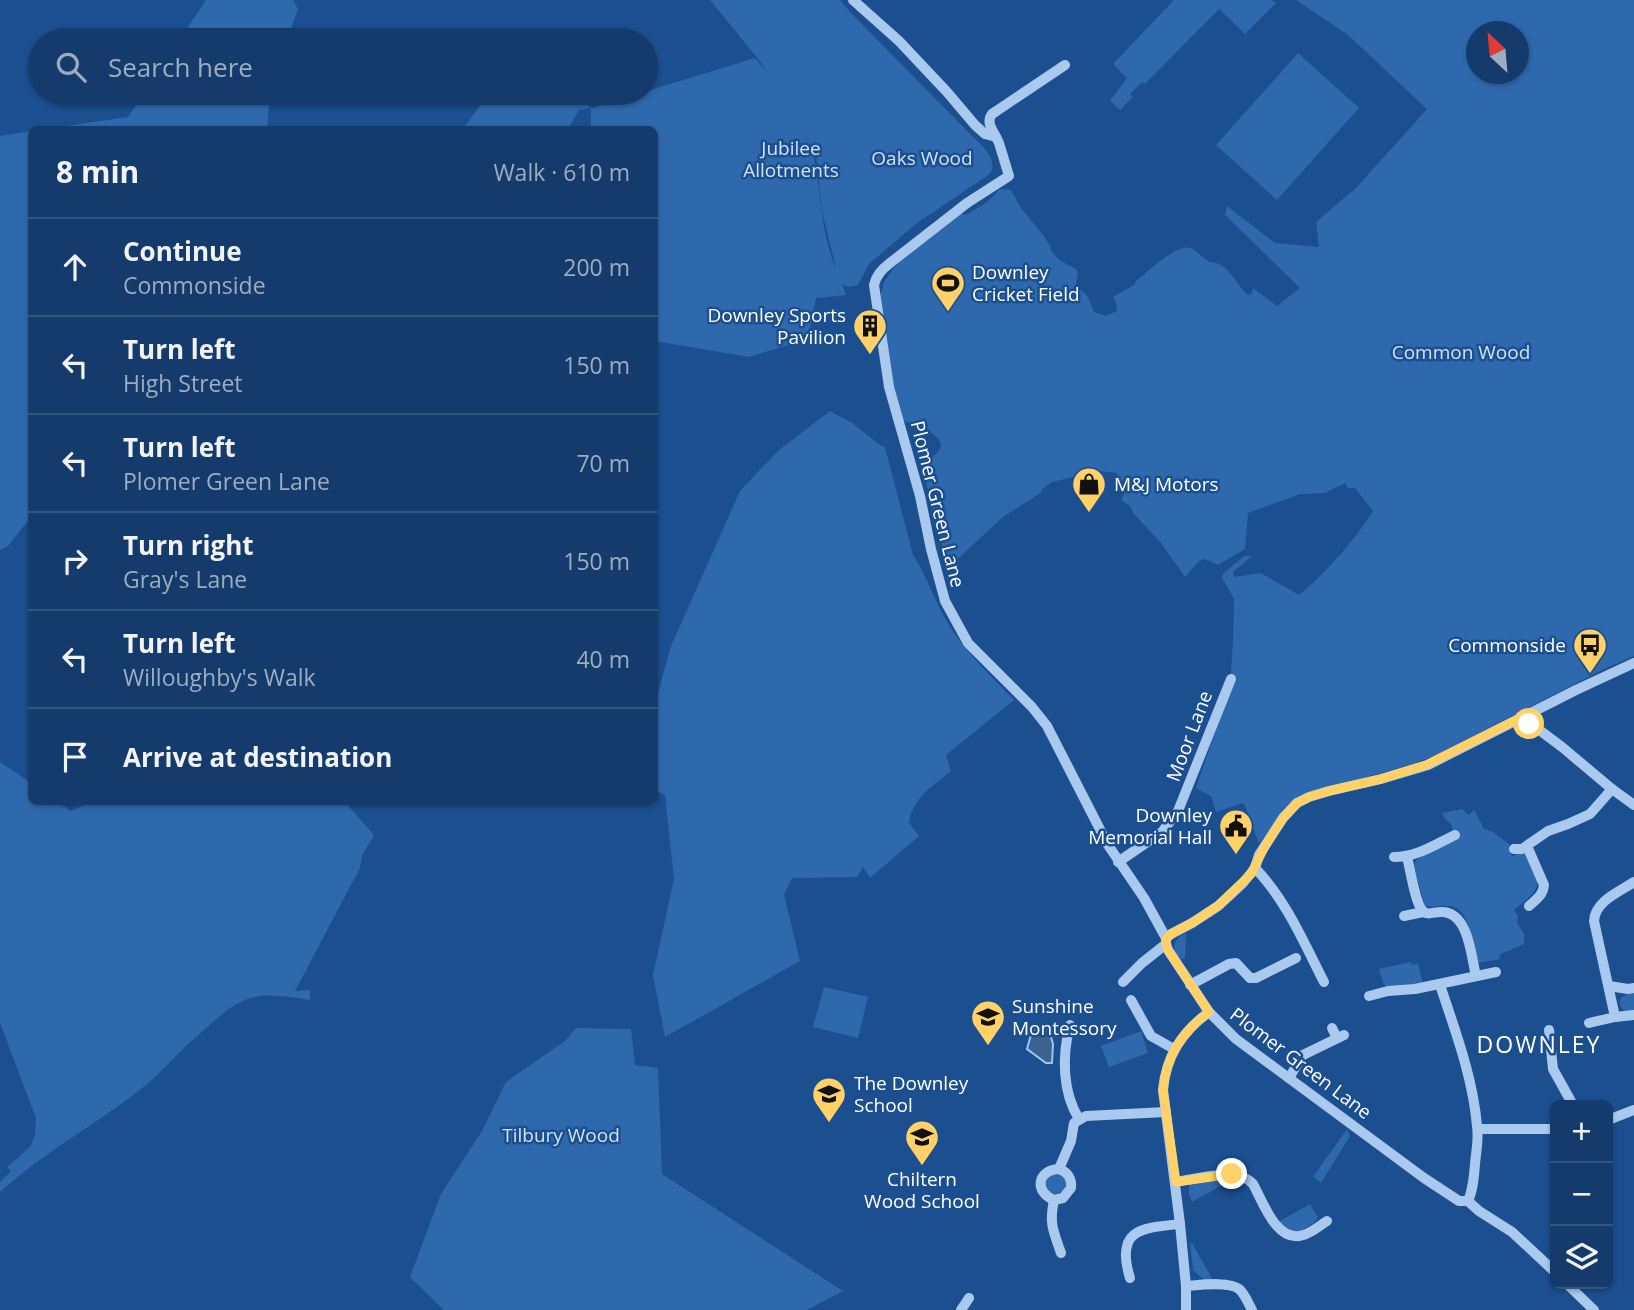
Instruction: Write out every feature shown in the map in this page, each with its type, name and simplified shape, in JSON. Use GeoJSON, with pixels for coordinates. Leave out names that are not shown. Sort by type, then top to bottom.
{"type":"FeatureCollection","features":[{"type":"Feature","properties":{"kind":"street"},"geometry":{"type":"LineString","coordinates":[[853,0],[899,41],[975,125],[985,134],[996,137]]}},
{"type":"Feature","properties":{"kind":"street"},"geometry":{"type":"LineString","coordinates":[[996,137],[989,125],[989,117],[1065,65]]}},
{"type":"Feature","properties":{"kind":"street","name":"Plomer Green Lane"},"geometry":{"type":"LineString","coordinates":[[996,137],[1009,176],[967,203],[881,270],[875,279],[874,295],[887,373],[945,601],[968,643],[1047,726],[1103,836],[1144,898],[1190,985],[1209,1012],[1236,1039],[1449,1195],[1459,1201],[1468,1201],[1512,1232],[1550,1267]]}},
{"type":"Feature","properties":{"kind":"street"},"geometry":{"type":"LineString","coordinates":[[1123,982],[1171,934],[1218,906],[1243,883],[1255,868],[1259,855],[1283,818],[1297,803],[1329,791],[1426,765],[1634,663]]}},
{"type":"Feature","properties":{"kind":"street","name":"Moor Lane"},"geometry":{"type":"LineString","coordinates":[[1118,862],[1162,832],[1178,811],[1231,679]]}},
{"type":"Feature","properties":{"kind":"street"},"geometry":{"type":"LineString","coordinates":[[1522,717],[1634,805]]}},
{"type":"Feature","properties":{"kind":"street"},"geometry":{"type":"LineString","coordinates":[[1514,849],[1522,849],[1548,831],[1590,814],[1612,789]]}},
{"type":"Feature","properties":{"kind":"street"},"geometry":{"type":"LineString","coordinates":[[1394,857],[1420,853],[1455,835]]}},
{"type":"Feature","properties":{"kind":"street"},"geometry":{"type":"LineString","coordinates":[[1527,845],[1544,884],[1540,897],[1529,906]]}},
{"type":"Feature","properties":{"kind":"street"},"geometry":{"type":"LineString","coordinates":[[1407,857],[1423,912]]}},
{"type":"Feature","properties":{"kind":"street"},"geometry":{"type":"LineString","coordinates":[[1255,868],[1279,899],[1324,982]]}},
{"type":"Feature","properties":{"kind":"street"},"geometry":{"type":"LineString","coordinates":[[1615,1017],[1594,926],[1594,915],[1606,900],[1634,882]]}},
{"type":"Feature","properties":{"kind":"street"},"geometry":{"type":"LineString","coordinates":[[1404,916],[1423,912],[1445,912],[1462,923],[1476,976]]}},
{"type":"Feature","properties":{"kind":"street"},"geometry":{"type":"LineString","coordinates":[[1190,985],[1229,964],[1236,963],[1250,978],[1256,978],[1296,958]]}},
{"type":"Feature","properties":{"kind":"street"},"geometry":{"type":"LineString","coordinates":[[1369,996],[1440,985],[1496,972]]}},
{"type":"Feature","properties":{"kind":"street"},"geometry":{"type":"LineString","coordinates":[[1440,985],[1471,1085],[1478,1129],[1475,1171],[1468,1201]]}},
{"type":"Feature","properties":{"kind":"street"},"geometry":{"type":"LineString","coordinates":[[1609,986],[1634,988]]}},
{"type":"Feature","properties":{"kind":"street"},"geometry":{"type":"LineString","coordinates":[[1131,1000],[1151,1036],[1174,1049]]}},
{"type":"Feature","properties":{"kind":"street"},"geometry":{"type":"LineString","coordinates":[[1186,1310],[1176,1182],[1163,1090],[1164,1075],[1174,1049],[1191,1027],[1209,1012]]}},
{"type":"Feature","properties":{"kind":"street"},"geometry":{"type":"LineString","coordinates":[[1589,1023],[1634,1015]]}},
{"type":"Feature","properties":{"kind":"street"},"geometry":{"type":"LineString","coordinates":[[1069,1025],[1065,1070],[1071,1105],[1079,1119]]}},
{"type":"Feature","properties":{"kind":"street"},"geometry":{"type":"LineString","coordinates":[[1549,1030],[1553,1069],[1569,1100]]}},
{"type":"Feature","properties":{"kind":"street"},"geometry":{"type":"LineString","coordinates":[[1289,1078],[1303,1055],[1337,1033]]}},
{"type":"Feature","properties":{"kind":"street"},"geometry":{"type":"LineString","coordinates":[[1613,1118],[1634,1110]]}},
{"type":"Feature","properties":{"kind":"street"},"geometry":{"type":"LineString","coordinates":[[1059,1169],[1071,1141],[1073,1127],[1079,1119],[1166,1112]]}},
{"type":"Feature","properties":{"kind":"street"},"geometry":{"type":"LineString","coordinates":[[1478,1129],[1550,1129]]}},
{"type":"Feature","properties":{"kind":"street"},"geometry":{"type":"LineString","coordinates":[[1059,1169],[1069,1177],[1071,1188],[1063,1198],[1054,1200],[1042,1191],[1041,1181],[1046,1172],[1059,1169]]}},
{"type":"Feature","properties":{"kind":"street"},"geometry":{"type":"LineString","coordinates":[[1176,1182],[1218,1175],[1242,1176],[1253,1184],[1279,1230],[1292,1237],[1310,1233],[1327,1221]]}},
{"type":"Feature","properties":{"kind":"street"},"geometry":{"type":"LineString","coordinates":[[1054,1200],[1051,1222],[1061,1253]]}},
{"type":"Feature","properties":{"kind":"street"},"geometry":{"type":"LineString","coordinates":[[1130,1278],[1124,1261],[1132,1236],[1143,1230],[1180,1224]]}},
{"type":"Feature","properties":{"kind":"street"},"geometry":{"type":"LineString","coordinates":[[1186,1286],[1234,1286],[1240,1289],[1252,1310]]}},
{"type":"Feature","properties":{"kind":"street"},"geometry":{"type":"LineString","coordinates":[[1572,1289],[1594,1310]]}},
{"type":"Feature","properties":{"kind":"street"},"geometry":{"type":"LineString","coordinates":[[961,1310],[969,1298]]}},
{"type":"Feature","properties":{"kind":"green space"},"geometry":{"type":"Polygon","coordinates":[[[206,0],[293,0],[298,9],[291,28],[187,28],[206,0]]]}},
{"type":"Feature","properties":{"kind":"green space"},"geometry":{"type":"Polygon","coordinates":[[[710,0],[840,0],[984,148],[992,167],[990,174],[917,223],[869,264],[858,285],[849,287],[842,284],[846,295],[816,298],[805,340],[749,357],[658,342],[658,126],[591,126],[591,108],[579,110],[570,126],[465,126],[480,105],[588,105],[592,108],[602,105],[658,105],[658,88],[755,58],[768,74],[710,0]],[[807,140],[816,169],[824,227],[827,241],[836,268],[822,211],[816,155],[807,140]]]}},
{"type":"Feature","properties":{"kind":"green space"},"geometry":{"type":"Polygon","coordinates":[[[1174,0],[1271,0],[1276,3],[1245,34],[1219,9],[1145,84],[1142,82],[1130,94],[1133,97],[1120,110],[1110,101],[1127,78],[1113,64],[1174,0]]]}},
{"type":"Feature","properties":{"kind":"green space","name":"Common Wood"},"geometry":{"type":"Polygon","coordinates":[[[1296,0],[1634,0],[1634,656],[1434,756],[1296,798],[1284,809],[1259,844],[1243,803],[1216,812],[1211,796],[1196,788],[1230,688],[1234,599],[1222,578],[1223,574],[1244,556],[1252,556],[1233,572],[1234,577],[1261,573],[1299,595],[1339,556],[1373,511],[1355,488],[1348,488],[1345,483],[1325,493],[1300,494],[1248,513],[1245,549],[1218,565],[1205,559],[1199,561],[1185,577],[1161,543],[1130,506],[1121,500],[1127,488],[1118,482],[1117,473],[1100,471],[1052,482],[1041,490],[1042,492],[1003,517],[948,568],[922,466],[938,452],[941,444],[925,429],[926,418],[913,423],[902,421],[889,371],[880,297],[884,282],[902,259],[960,212],[965,215],[975,210],[999,189],[1011,190],[1059,260],[1076,269],[1076,284],[1088,297],[1094,312],[1106,316],[1117,311],[1113,297],[1134,285],[1163,259],[1184,248],[1193,249],[1209,262],[1222,265],[1248,295],[1253,288],[1277,306],[1300,288],[1225,215],[1227,206],[1275,243],[1319,247],[1316,222],[1356,188],[1427,109],[1348,35],[1296,0]]]}},
{"type":"Feature","properties":{"kind":"green space"},"geometry":{"type":"Polygon","coordinates":[[[1298,53],[1359,108],[1277,200],[1216,145],[1298,53]]]}},
{"type":"Feature","properties":{"kind":"green space"},"geometry":{"type":"Polygon","coordinates":[[[136,105],[269,105],[267,126],[66,126],[128,117],[136,105]]]}},
{"type":"Feature","properties":{"kind":"green space"},"geometry":{"type":"Polygon","coordinates":[[[28,131],[28,521],[8,546],[0,550],[0,136],[28,131]]]}},
{"type":"Feature","properties":{"kind":"green space"},"geometry":{"type":"Polygon","coordinates":[[[830,411],[885,447],[913,555],[942,614],[970,653],[1014,700],[946,755],[951,771],[924,793],[911,814],[909,823],[919,836],[870,878],[863,867],[857,877],[792,878],[784,895],[800,961],[665,1037],[653,975],[674,879],[665,795],[658,792],[658,693],[671,646],[740,491],[779,450],[830,411]]]}},
{"type":"Feature","properties":{"kind":"green space"},"geometry":{"type":"Polygon","coordinates":[[[0,762],[28,781],[28,805],[62,805],[71,811],[84,805],[348,805],[374,835],[362,856],[360,868],[295,991],[310,990],[310,1000],[263,996],[247,999],[233,1006],[191,1041],[146,1085],[35,1163],[0,1192],[0,1182],[11,1171],[7,1167],[30,1147],[35,1135],[36,1118],[0,1023],[0,762]]]}},
{"type":"Feature","properties":{"kind":"green space"},"geometry":{"type":"Polygon","coordinates":[[[1462,809],[1469,815],[1474,810],[1484,829],[1509,844],[1512,857],[1520,852],[1524,853],[1537,880],[1535,891],[1514,910],[1518,916],[1517,923],[1524,934],[1524,944],[1499,955],[1500,959],[1477,963],[1464,916],[1454,907],[1425,906],[1414,868],[1422,855],[1453,833],[1452,825],[1442,813],[1462,809]]]}},
{"type":"Feature","properties":{"kind":"green space"},"geometry":{"type":"Polygon","coordinates":[[[1186,933],[1185,958],[1181,959],[1175,952],[1174,945],[1178,938],[1186,933]]]}},
{"type":"Feature","properties":{"kind":"green space"},"geometry":{"type":"Polygon","coordinates":[[[1411,962],[1412,965],[1418,964],[1423,983],[1399,987],[1384,985],[1379,969],[1411,962]]]}},
{"type":"Feature","properties":{"kind":"green space"},"geometry":{"type":"Polygon","coordinates":[[[824,987],[868,997],[858,1038],[813,1027],[824,987]]]}},
{"type":"Feature","properties":{"kind":"green space"},"geometry":{"type":"Polygon","coordinates":[[[1634,992],[1634,1012],[1625,1012],[1620,1001],[1634,992]]]}},
{"type":"Feature","properties":{"kind":"green space","name":"Tilbury Wood"},"geometry":{"type":"Polygon","coordinates":[[[576,1028],[631,1029],[635,1065],[658,1068],[662,1174],[843,1291],[807,1310],[444,1310],[410,1277],[441,1194],[482,1131],[506,1082],[565,1041],[576,1028]]]}},
{"type":"Feature","properties":{"kind":"green space"},"geometry":{"type":"Polygon","coordinates":[[[1141,1031],[1148,1053],[1109,1067],[1101,1046],[1141,1031]]]}},
{"type":"Feature","properties":{"kind":"green space"},"geometry":{"type":"Polygon","coordinates":[[[1347,1129],[1350,1136],[1321,1183],[1313,1177],[1347,1129]]]}},
{"type":"Feature","properties":{"kind":"green space"},"geometry":{"type":"Polygon","coordinates":[[[1055,1172],[1063,1175],[1066,1183],[1063,1191],[1055,1194],[1047,1191],[1044,1183],[1047,1175],[1055,1172]]]}},
{"type":"Feature","properties":{"kind":"green space"},"geometry":{"type":"Polygon","coordinates":[[[1227,1177],[1229,1181],[1192,1202],[1189,1183],[1227,1177]]]}},
{"type":"Feature","properties":{"kind":"green space"},"geometry":{"type":"Polygon","coordinates":[[[1310,1204],[1318,1217],[1309,1226],[1294,1231],[1278,1222],[1310,1204]]]}},
{"type":"Feature","properties":{"kind":"green space"},"geometry":{"type":"Polygon","coordinates":[[[1192,1243],[1213,1280],[1204,1280],[1193,1270],[1192,1243]]]}},
{"type":"Feature","properties":{"kind":"shaded area"},"geometry":{"type":"Polygon","coordinates":[[[1035,1026],[1049,1030],[1053,1044],[1052,1063],[1046,1063],[1027,1049],[1035,1026]]]}},
{"type":"Feature","properties":{"kind":"place","name":"Downley Cricket Field"},"geometry":{"type":"Point","coordinates":[948,313]}},
{"type":"Feature","properties":{"kind":"place","name":"Downley Sports Pavilion"},"geometry":{"type":"Point","coordinates":[870,356]}},
{"type":"Feature","properties":{"kind":"place","name":"M&J Motors"},"geometry":{"type":"Point","coordinates":[1089,514]}},
{"type":"Feature","properties":{"kind":"place","name":"Commonside"},"geometry":{"type":"Point","coordinates":[1590,675]}},
{"type":"Feature","properties":{"kind":"place","name":"Downley Memorial Hall"},"geometry":{"type":"Point","coordinates":[1236,856]}},
{"type":"Feature","properties":{"kind":"place","name":"Sunshine Montessory"},"geometry":{"type":"Point","coordinates":[988,1047]}},
{"type":"Feature","properties":{"kind":"place","name":"The Downley School"},"geometry":{"type":"Point","coordinates":[829,1124]}},
{"type":"Feature","properties":{"kind":"place","name":"Chiltern Wood School"},"geometry":{"type":"Point","coordinates":[922,1167]}},
{"type":"Feature","properties":{"kind":"district","name":"DOWNLEY"},"geometry":{"type":"Point","coordinates":[1539,1045]}},
{"type":"Feature","properties":{"kind":"route"},"geometry":{"type":"LineString","coordinates":[[1232,1174],[1176,1182],[1163,1090],[1164,1075],[1179,1041],[1209,1012],[1168,950],[1166,939],[1218,906],[1243,883],[1255,868],[1259,855],[1283,818],[1297,803],[1329,791],[1426,765],[1522,717],[1529,724]]}},
{"type":"Feature","properties":{"kind":"park label","name":"Oaks Wood"},"geometry":{"type":"Point","coordinates":[922,158]}},
{"type":"Feature","properties":{"kind":"park label","name":"Jubilee Allotments"},"geometry":{"type":"Point","coordinates":[791,159]}}]}
